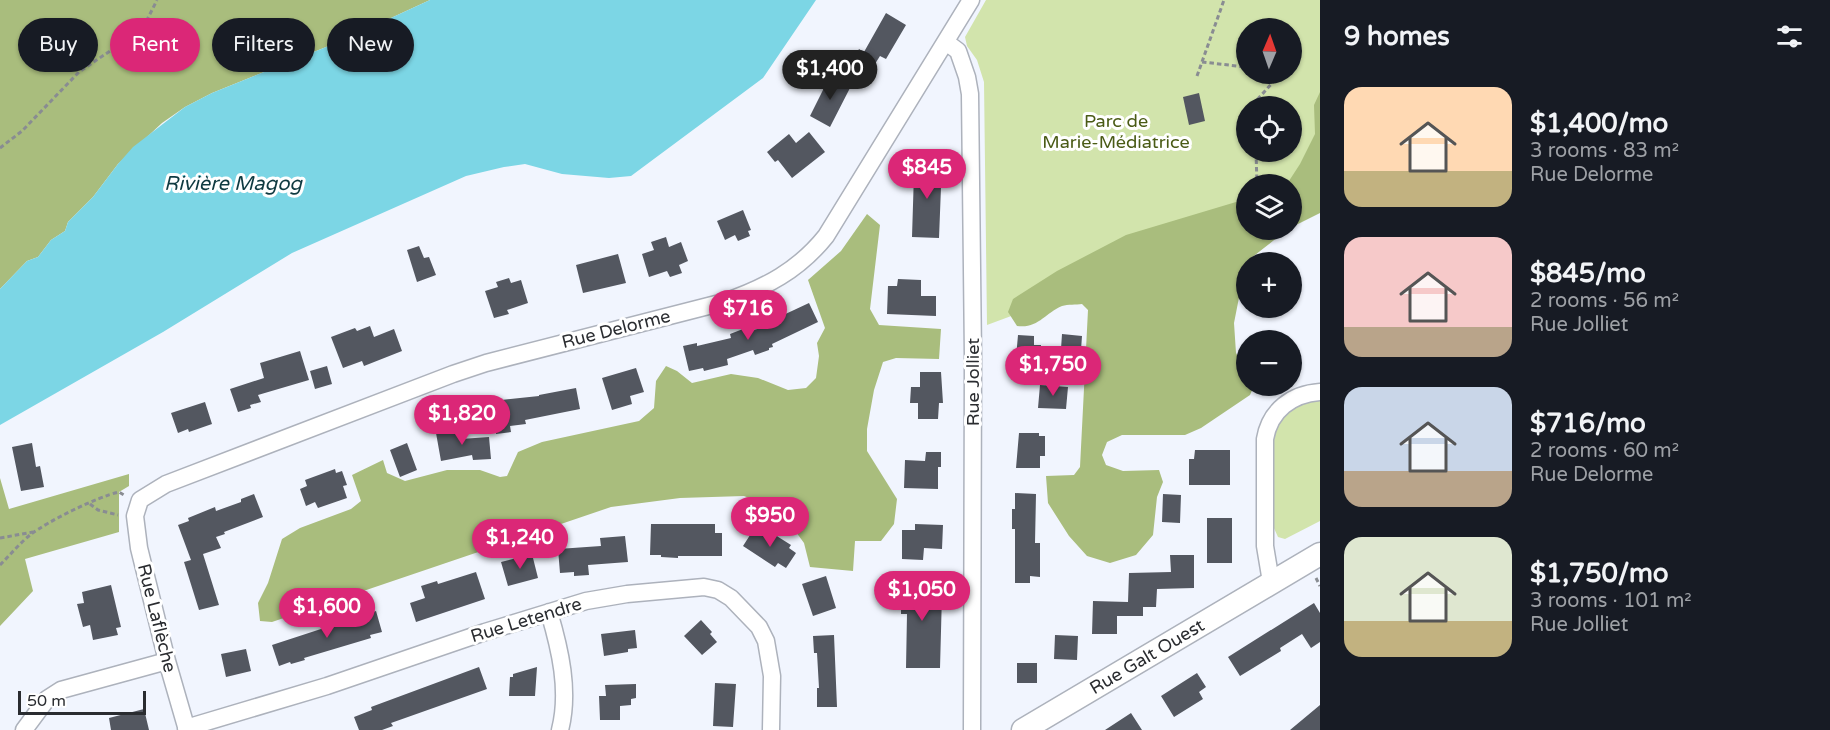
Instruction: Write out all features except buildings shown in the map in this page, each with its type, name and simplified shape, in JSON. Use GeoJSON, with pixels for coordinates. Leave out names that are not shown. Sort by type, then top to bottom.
{"type":"FeatureCollection","features":[{"type":"Feature","properties":{"kind":"street","name":"Rue Delorme"},"geometry":{"type":"LineString","coordinates":[[137,504],[145,496],[166,484],[453,374],[522,352],[724,302],[771,283],[806,260],[826,236],[971,0]]}},
{"type":"Feature","properties":{"kind":"street","name":"Rue Jolliet"},"geometry":{"type":"LineString","coordinates":[[946,42],[958,51],[970,94],[973,357],[972,730]]}},
{"type":"Feature","properties":{"kind":"street"},"geometry":{"type":"LineString","coordinates":[[1271,582],[1264,546],[1267,427],[1273,416],[1286,402],[1320,392]]}},
{"type":"Feature","properties":{"kind":"street","name":"Rue Laflèche"},"geometry":{"type":"LineString","coordinates":[[137,504],[135,516],[138,539],[186,729]]}},
{"type":"Feature","properties":{"kind":"street","name":"Rue Galt Ouest"},"geometry":{"type":"LineString","coordinates":[[1023,730],[1320,554]]}},
{"type":"Feature","properties":{"kind":"street","name":"Rue Letendre"},"geometry":{"type":"LineString","coordinates":[[186,729],[327,686],[549,612],[627,594],[704,587],[718,590],[730,598],[750,616],[766,640],[771,676],[771,730]]}},
{"type":"Feature","properties":{"kind":"street"},"geometry":{"type":"LineString","coordinates":[[549,612],[562,673],[563,718],[560,730]]}},
{"type":"Feature","properties":{"kind":"street"},"geometry":{"type":"LineString","coordinates":[[24,730],[47,699],[61,690],[167,661]]}},
{"type":"Feature","properties":{"kind":"path"},"geometry":{"type":"LineString","coordinates":[[0,148],[22,132],[79,72],[138,32],[157,0]]}},
{"type":"Feature","properties":{"kind":"path"},"geometry":{"type":"LineString","coordinates":[[1197,76],[1224,0]]}},
{"type":"Feature","properties":{"kind":"path"},"geometry":{"type":"LineString","coordinates":[[1202,62],[1236,66]]}},
{"type":"Feature","properties":{"kind":"path"},"geometry":{"type":"LineString","coordinates":[[1261,96],[1271,84]]}},
{"type":"Feature","properties":{"kind":"path"},"geometry":{"type":"LineString","coordinates":[[0,565],[35,532],[119,492]]}},
{"type":"Feature","properties":{"kind":"path"},"geometry":{"type":"LineString","coordinates":[[90,504],[98,510],[118,515]]}},
{"type":"Feature","properties":{"kind":"path"},"geometry":{"type":"LineString","coordinates":[[0,538],[35,532]]}},
{"type":"Feature","properties":{"kind":"green space"},"geometry":{"type":"Polygon","coordinates":[[[0,0],[430,0],[391,18],[327,18],[327,47],[315,51],[315,18],[212,18],[212,72],[264,72],[212,93],[185,107],[162,123],[118,164],[93,197],[68,222],[65,231],[51,240],[38,257],[27,261],[0,289],[0,0]]]}},
{"type":"Feature","properties":{"kind":"green space","name":"Parc de Marie-Médiatrice"},"geometry":{"type":"Polygon","coordinates":[[[986,0],[1320,0],[1320,202],[1302,190],[1302,174],[1236,174],[1236,233],[987,325],[984,82],[977,60],[967,46],[965,37],[986,0]]]}},
{"type":"Feature","properties":{"kind":"green space"},"geometry":{"type":"Polygon","coordinates":[[[1320,92],[1320,213],[1302,222],[1302,174],[1294,174],[1302,162],[1315,134],[1314,105],[1320,92]]]}},
{"type":"Feature","properties":{"kind":"green space"},"geometry":{"type":"Polygon","coordinates":[[[1236,202],[1236,240],[1274,240],[1259,252],[1236,252],[1234,323],[1236,396],[1249,396],[1201,428],[1185,435],[1122,435],[1107,442],[1102,455],[1106,465],[1123,471],[1159,470],[1163,482],[1157,497],[1153,535],[1136,555],[1110,563],[1087,556],[1069,536],[1048,503],[1046,476],[1074,475],[1080,467],[1088,310],[1082,304],[1064,305],[1036,323],[1024,326],[1017,326],[1008,312],[1013,299],[1057,271],[1126,235],[1236,202]]]}},
{"type":"Feature","properties":{"kind":"green space"},"geometry":{"type":"Polygon","coordinates":[[[867,214],[880,225],[870,309],[879,325],[941,329],[939,359],[896,358],[883,362],[874,390],[867,429],[867,451],[897,499],[894,524],[881,541],[855,541],[853,571],[810,567],[804,543],[780,510],[744,496],[680,498],[611,507],[272,622],[260,621],[258,603],[268,583],[282,539],[300,528],[351,509],[361,501],[352,475],[383,460],[387,473],[405,481],[447,470],[480,470],[500,477],[507,476],[518,452],[542,442],[639,421],[654,408],[656,381],[666,366],[677,371],[692,383],[731,374],[758,378],[788,390],[806,388],[816,378],[819,356],[817,343],[825,328],[808,280],[841,251],[867,214]]]}},
{"type":"Feature","properties":{"kind":"green space"},"geometry":{"type":"Polygon","coordinates":[[[1320,398],[1320,521],[1285,539],[1278,537],[1273,526],[1272,440],[1274,430],[1291,407],[1320,398]]]}},
{"type":"Feature","properties":{"kind":"green space"},"geometry":{"type":"Polygon","coordinates":[[[129,474],[129,486],[119,492],[119,532],[25,559],[33,591],[0,626],[0,478],[9,509],[129,474]]]}},
{"type":"Feature","properties":{"kind":"water","name":"Rivière Magog"},"geometry":{"type":"Polygon","coordinates":[[[430,0],[816,0],[763,78],[631,176],[609,178],[562,174],[525,164],[466,176],[292,253],[163,332],[0,425],[0,289],[27,261],[38,257],[51,240],[65,231],[68,222],[93,197],[133,147],[185,107],[212,93],[264,72],[315,72],[315,51],[327,47],[327,72],[414,72],[414,18],[391,18],[430,0]]]}}]}
